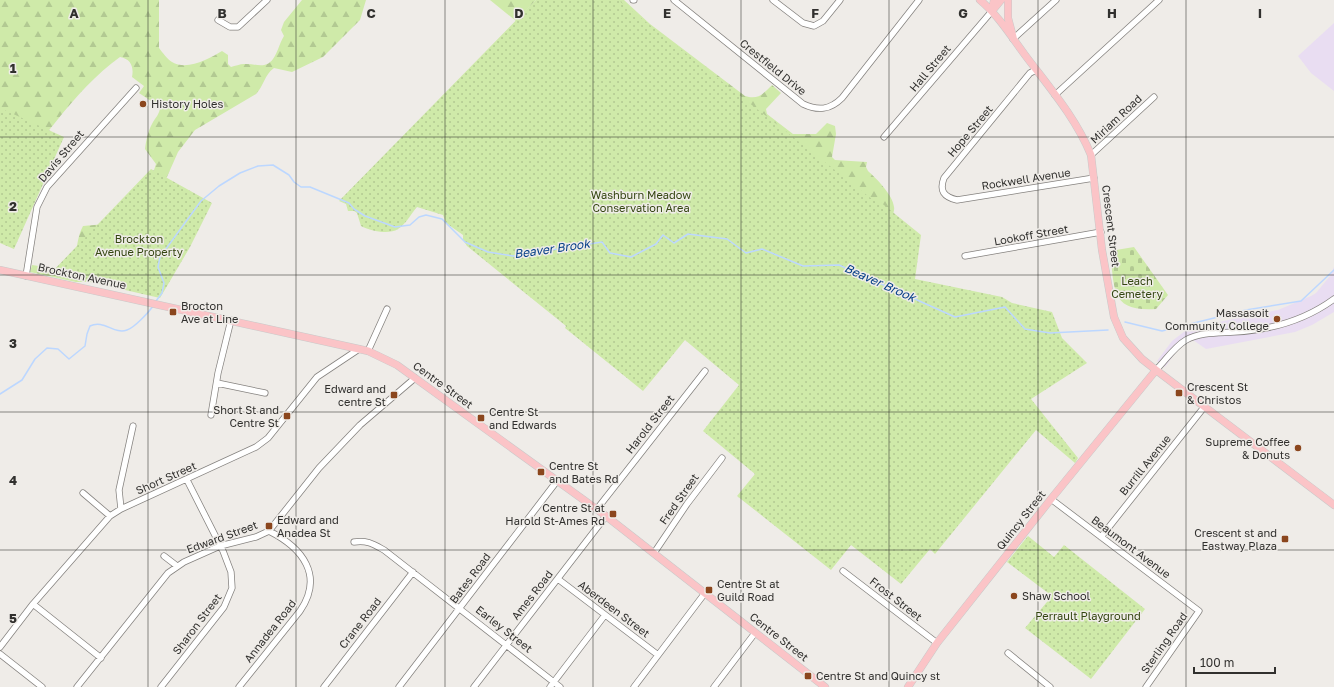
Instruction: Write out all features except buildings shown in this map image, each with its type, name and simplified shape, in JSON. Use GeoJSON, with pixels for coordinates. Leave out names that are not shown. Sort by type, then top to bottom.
{"type":"FeatureCollection","features":[{"type":"Feature","properties":{"kind":"main road","name":"Crescent Street"},"geometry":{"type":"LineString","coordinates":[[980,0],[992,11],[1055,95],[1083,136],[1091,155],[1108,292],[1118,330],[1134,351],[1156,370],[1334,505]]}},
{"type":"Feature","properties":{"kind":"main road"},"geometry":{"type":"LineString","coordinates":[[992,11],[994,0]]}},
{"type":"Feature","properties":{"kind":"main road"},"geometry":{"type":"LineString","coordinates":[[992,11],[1001,0]]}},
{"type":"Feature","properties":{"kind":"main road"},"geometry":{"type":"LineString","coordinates":[[1008,0],[1008,18],[1013,39]]}},
{"type":"Feature","properties":{"kind":"main road","name":"Brockton Avenue"},"geometry":{"type":"LineString","coordinates":[[0,270],[156,304]]}},
{"type":"Feature","properties":{"kind":"main road","name":"Centre Street"},"geometry":{"type":"LineString","coordinates":[[156,304],[368,351],[397,365],[597,509],[825,687]]}},
{"type":"Feature","properties":{"kind":"main road","name":"Quincy Street"},"geometry":{"type":"LineString","coordinates":[[908,687],[938,643],[1051,499],[1156,370]]}},
{"type":"Feature","properties":{"kind":"street"},"geometry":{"type":"LineString","coordinates":[[218,20],[230,27],[238,27],[267,0]]}},
{"type":"Feature","properties":{"kind":"street","name":"Crestfield Drive"},"geometry":{"type":"LineString","coordinates":[[674,0],[803,104],[823,109],[835,105],[842,98],[919,0]]}},
{"type":"Feature","properties":{"kind":"street"},"geometry":{"type":"LineString","coordinates":[[773,0],[803,23],[814,26],[823,21],[840,0]]}},
{"type":"Feature","properties":{"kind":"street"},"geometry":{"type":"LineString","coordinates":[[1013,39],[1056,0]]}},
{"type":"Feature","properties":{"kind":"street"},"geometry":{"type":"LineString","coordinates":[[1055,95],[1159,0]]}},
{"type":"Feature","properties":{"kind":"street","name":"Hall Street"},"geometry":{"type":"LineString","coordinates":[[884,138],[992,11]]}},
{"type":"Feature","properties":{"kind":"street","name":"Hope Street"},"geometry":{"type":"LineString","coordinates":[[962,200],[947,198],[942,193],[941,187],[944,178],[1030,73],[1036,70]]}},
{"type":"Feature","properties":{"kind":"street","name":"Davis Street"},"geometry":{"type":"LineString","coordinates":[[26,276],[38,207],[47,187],[136,88]]}},
{"type":"Feature","properties":{"kind":"street","name":"Miriam Road"},"geometry":{"type":"LineString","coordinates":[[1091,155],[1154,97]]}},
{"type":"Feature","properties":{"kind":"street","name":"Rockwell Avenue"},"geometry":{"type":"LineString","coordinates":[[962,200],[1094,178]]}},
{"type":"Feature","properties":{"kind":"street","name":"Lookoff Street"},"geometry":{"type":"LineString","coordinates":[[965,256],[1101,232]]}},
{"type":"Feature","properties":{"kind":"street"},"geometry":{"type":"LineString","coordinates":[[1156,370],[1176,347],[1192,337],[1204,334],[1274,327],[1308,315],[1334,299]]}},
{"type":"Feature","properties":{"kind":"street"},"geometry":{"type":"LineString","coordinates":[[368,351],[387,309]]}},
{"type":"Feature","properties":{"kind":"street"},"geometry":{"type":"LineString","coordinates":[[211,415],[231,320]]}},
{"type":"Feature","properties":{"kind":"street","name":"Short Street"},"geometry":{"type":"LineString","coordinates":[[0,648],[33,604],[110,516],[121,509],[250,451],[262,443],[317,377],[359,349]]}},
{"type":"Feature","properties":{"kind":"street","name":"Harold Street"},"geometry":{"type":"LineString","coordinates":[[597,509],[705,371]]}},
{"type":"Feature","properties":{"kind":"street","name":"Edward Street"},"geometry":{"type":"LineString","coordinates":[[77,687],[161,581],[177,566],[220,546],[256,537],[270,531],[319,468],[360,425],[415,378]]}},
{"type":"Feature","properties":{"kind":"street"},"geometry":{"type":"LineString","coordinates":[[217,383],[265,393]]}},
{"type":"Feature","properties":{"kind":"street","name":"Burrill Avenue"},"geometry":{"type":"LineString","coordinates":[[1101,536],[1205,406]]}},
{"type":"Feature","properties":{"kind":"street"},"geometry":{"type":"LineString","coordinates":[[121,509],[119,490],[133,426]]}},
{"type":"Feature","properties":{"kind":"street","name":"Fred Street"},"geometry":{"type":"LineString","coordinates":[[654,553],[687,504],[722,458]]}},
{"type":"Feature","properties":{"kind":"street","name":"Sharon Street"},"geometry":{"type":"LineString","coordinates":[[161,687],[224,607],[230,597],[232,588],[231,572],[220,546],[187,480]]}},
{"type":"Feature","properties":{"kind":"street","name":"Bates Road"},"geometry":{"type":"LineString","coordinates":[[399,687],[557,481]]}},
{"type":"Feature","properties":{"kind":"street"},"geometry":{"type":"LineString","coordinates":[[83,493],[110,516]]}},
{"type":"Feature","properties":{"kind":"street","name":"Beaumont Avenue"},"geometry":{"type":"LineString","coordinates":[[1051,499],[1198,611]]}},
{"type":"Feature","properties":{"kind":"street","name":"Ames Road"},"geometry":{"type":"LineString","coordinates":[[474,687],[606,516]]}},
{"type":"Feature","properties":{"kind":"street","name":"Annadea Road"},"geometry":{"type":"LineString","coordinates":[[239,687],[300,611],[307,600],[312,585],[310,572],[305,562],[284,538],[270,531]]}},
{"type":"Feature","properties":{"kind":"street","name":"Earley Street"},"geometry":{"type":"LineString","coordinates":[[354,542],[370,542],[507,644],[552,685],[560,687]]}},
{"type":"Feature","properties":{"kind":"street"},"geometry":{"type":"LineString","coordinates":[[164,556],[177,566]]}},
{"type":"Feature","properties":{"kind":"street","name":"Frost Street"},"geometry":{"type":"LineString","coordinates":[[843,571],[938,643]]}},
{"type":"Feature","properties":{"kind":"street","name":"Crane Road"},"geometry":{"type":"LineString","coordinates":[[324,687],[412,572]]}},
{"type":"Feature","properties":{"kind":"street","name":"Aberdeen Street"},"geometry":{"type":"LineString","coordinates":[[558,579],[658,656]]}},
{"type":"Feature","properties":{"kind":"street"},"geometry":{"type":"LineString","coordinates":[[634,687],[705,593]]}},
{"type":"Feature","properties":{"kind":"street"},"geometry":{"type":"LineString","coordinates":[[33,604],[101,658]]}},
{"type":"Feature","properties":{"kind":"street","name":"Sterling Road"},"geometry":{"type":"LineString","coordinates":[[1146,687],[1198,611]]}},
{"type":"Feature","properties":{"kind":"street"},"geometry":{"type":"LineString","coordinates":[[552,685],[605,615]]}},
{"type":"Feature","properties":{"kind":"street"},"geometry":{"type":"LineString","coordinates":[[714,687],[756,633]]}},
{"type":"Feature","properties":{"kind":"street"},"geometry":{"type":"LineString","coordinates":[[1008,653],[1050,687]]}},
{"type":"Feature","properties":{"kind":"street"},"geometry":{"type":"LineString","coordinates":[[0,654],[42,687]]}},
{"type":"Feature","properties":{"kind":"shaded area"},"geometry":{"type":"Polygon","coordinates":[[[1334,23],[1334,91],[1311,73],[1298,56],[1334,23]]]}},
{"type":"Feature","properties":{"kind":"shaded area","name":"Massasoit Community College"},"geometry":{"type":"Polygon","coordinates":[[[1334,267],[1334,312],[1312,325],[1295,332],[1206,349],[1193,340],[1179,348],[1165,367],[1157,361],[1172,341],[1189,328],[1278,310],[1311,296],[1316,293],[1330,276],[1334,267]]]}},
{"type":"Feature","properties":{"kind":"green space"},"geometry":{"type":"Polygon","coordinates":[[[0,0],[159,0],[159,48],[168,59],[178,64],[191,65],[222,51],[228,55],[228,64],[231,67],[242,64],[263,65],[270,62],[275,56],[284,36],[281,30],[284,22],[302,0],[366,0],[360,20],[323,57],[292,72],[274,68],[268,74],[261,88],[256,94],[195,130],[178,152],[159,195],[88,282],[76,282],[30,272],[32,265],[66,270],[75,255],[80,232],[83,226],[105,224],[149,185],[156,164],[145,149],[145,146],[149,130],[158,114],[160,107],[139,93],[144,86],[132,77],[133,70],[131,64],[124,58],[120,57],[87,86],[71,104],[41,141],[0,197],[0,0]]]}},
{"type":"Feature","properties":{"kind":"green space"},"geometry":{"type":"Polygon","coordinates":[[[490,0],[536,0],[516,21],[490,0]]]}},
{"type":"Feature","properties":{"kind":"green space","name":"Washburn Meadow Conservation Area"},"geometry":{"type":"Polygon","coordinates":[[[536,0],[618,0],[877,203],[879,201],[921,235],[915,279],[1002,297],[1012,303],[1052,312],[1062,338],[1087,363],[1031,399],[1078,458],[1075,463],[1036,430],[935,554],[930,549],[901,584],[851,545],[831,570],[737,496],[755,474],[703,431],[739,385],[685,340],[643,391],[565,328],[566,326],[467,246],[463,240],[463,235],[446,223],[443,215],[417,207],[403,225],[394,231],[380,232],[361,226],[357,213],[354,211],[348,211],[346,204],[339,201],[536,0]]]}},
{"type":"Feature","properties":{"kind":"green space"},"geometry":{"type":"Polygon","coordinates":[[[608,0],[624,0],[650,24],[745,96],[757,97],[772,85],[781,93],[766,109],[767,114],[793,134],[816,134],[827,123],[835,126],[836,134],[832,157],[835,160],[867,162],[866,167],[868,171],[884,187],[891,197],[894,210],[891,219],[608,0]]]}},
{"type":"Feature","properties":{"kind":"green space"},"geometry":{"type":"Polygon","coordinates":[[[0,108],[64,137],[14,249],[0,243],[0,108]]]}},
{"type":"Feature","properties":{"kind":"green space","name":"Brockton Avenue Property"},"geometry":{"type":"Polygon","coordinates":[[[151,169],[212,203],[190,247],[160,298],[51,273],[151,169]]]}},
{"type":"Feature","properties":{"kind":"green space","name":"Leach Cemetery"},"geometry":{"type":"Polygon","coordinates":[[[1134,247],[1168,295],[1156,309],[1141,309],[1130,306],[1122,302],[1117,295],[1114,286],[1110,251],[1134,247]]]}},
{"type":"Feature","properties":{"kind":"green space","name":"Perrault Playground"},"geometry":{"type":"Polygon","coordinates":[[[1028,536],[1054,557],[1064,545],[1145,609],[1091,679],[1025,628],[1052,596],[1007,562],[1028,536]]]}},
{"type":"Feature","properties":{"kind":"waterway","name":"Beaver Brook"},"geometry":{"type":"LineString","coordinates":[[156,301],[162,293],[164,283],[158,267],[160,257],[201,201],[219,186],[240,173],[258,166],[273,165],[289,175],[294,182],[301,187],[310,187],[349,203],[354,209],[365,216],[395,227],[410,225],[419,217],[426,215],[442,219],[465,242],[488,252],[513,256],[602,242],[610,253],[631,257],[656,244],[663,235],[674,243],[688,234],[727,239],[746,253],[762,249],[803,266],[839,265],[955,317],[1005,307],[1025,329],[1050,333],[1108,330]]}},
{"type":"Feature","properties":{"kind":"waterway","name":"Beaver Brook"},"geometry":{"type":"LineString","coordinates":[[1125,322],[1162,331],[1246,310],[1301,301],[1334,270]]}},
{"type":"Feature","properties":{"kind":"waterway","name":"Beaver Brook"},"geometry":{"type":"LineString","coordinates":[[0,394],[22,380],[35,359],[47,348],[58,349],[69,359],[85,346],[90,326],[100,324],[122,331],[127,330],[145,316],[153,306]]}},
{"type":"Feature","properties":{"kind":"place","name":"History Holes"},"geometry":{"type":"Point","coordinates":[143,104]}},
{"type":"Feature","properties":{"kind":"place","name":"Brocton Ave at Line"},"geometry":{"type":"Point","coordinates":[173,312]}},
{"type":"Feature","properties":{"kind":"place","name":"Massasoit Community College"},"geometry":{"type":"Point","coordinates":[1277,319]}},
{"type":"Feature","properties":{"kind":"place","name":"Crescent St & Christos"},"geometry":{"type":"Point","coordinates":[1179,393]}},
{"type":"Feature","properties":{"kind":"place","name":"Edward and centre St"},"geometry":{"type":"Point","coordinates":[394,395]}},
{"type":"Feature","properties":{"kind":"place","name":"Short St and Centre St"},"geometry":{"type":"Point","coordinates":[287,416]}},
{"type":"Feature","properties":{"kind":"place","name":"Centre St and Edwards"},"geometry":{"type":"Point","coordinates":[481,418]}},
{"type":"Feature","properties":{"kind":"place","name":"Supreme Coffee & Donuts"},"geometry":{"type":"Point","coordinates":[1298,448]}},
{"type":"Feature","properties":{"kind":"place","name":"Centre St and Bates Rd"},"geometry":{"type":"Point","coordinates":[541,472]}},
{"type":"Feature","properties":{"kind":"place","name":"Centre St at Harold St-Ames Rd"},"geometry":{"type":"Point","coordinates":[613,514]}},
{"type":"Feature","properties":{"kind":"place","name":"Edward and Anadea St"},"geometry":{"type":"Point","coordinates":[269,526]}},
{"type":"Feature","properties":{"kind":"place","name":"Crescent st and Eastway Plaza"},"geometry":{"type":"Point","coordinates":[1285,539]}},
{"type":"Feature","properties":{"kind":"place","name":"Centre St at Guild Road"},"geometry":{"type":"Point","coordinates":[709,590]}},
{"type":"Feature","properties":{"kind":"place","name":"Shaw School"},"geometry":{"type":"Point","coordinates":[1014,596]}},
{"type":"Feature","properties":{"kind":"place","name":"Centre St and Quincy st"},"geometry":{"type":"Point","coordinates":[808,676]}}]}
